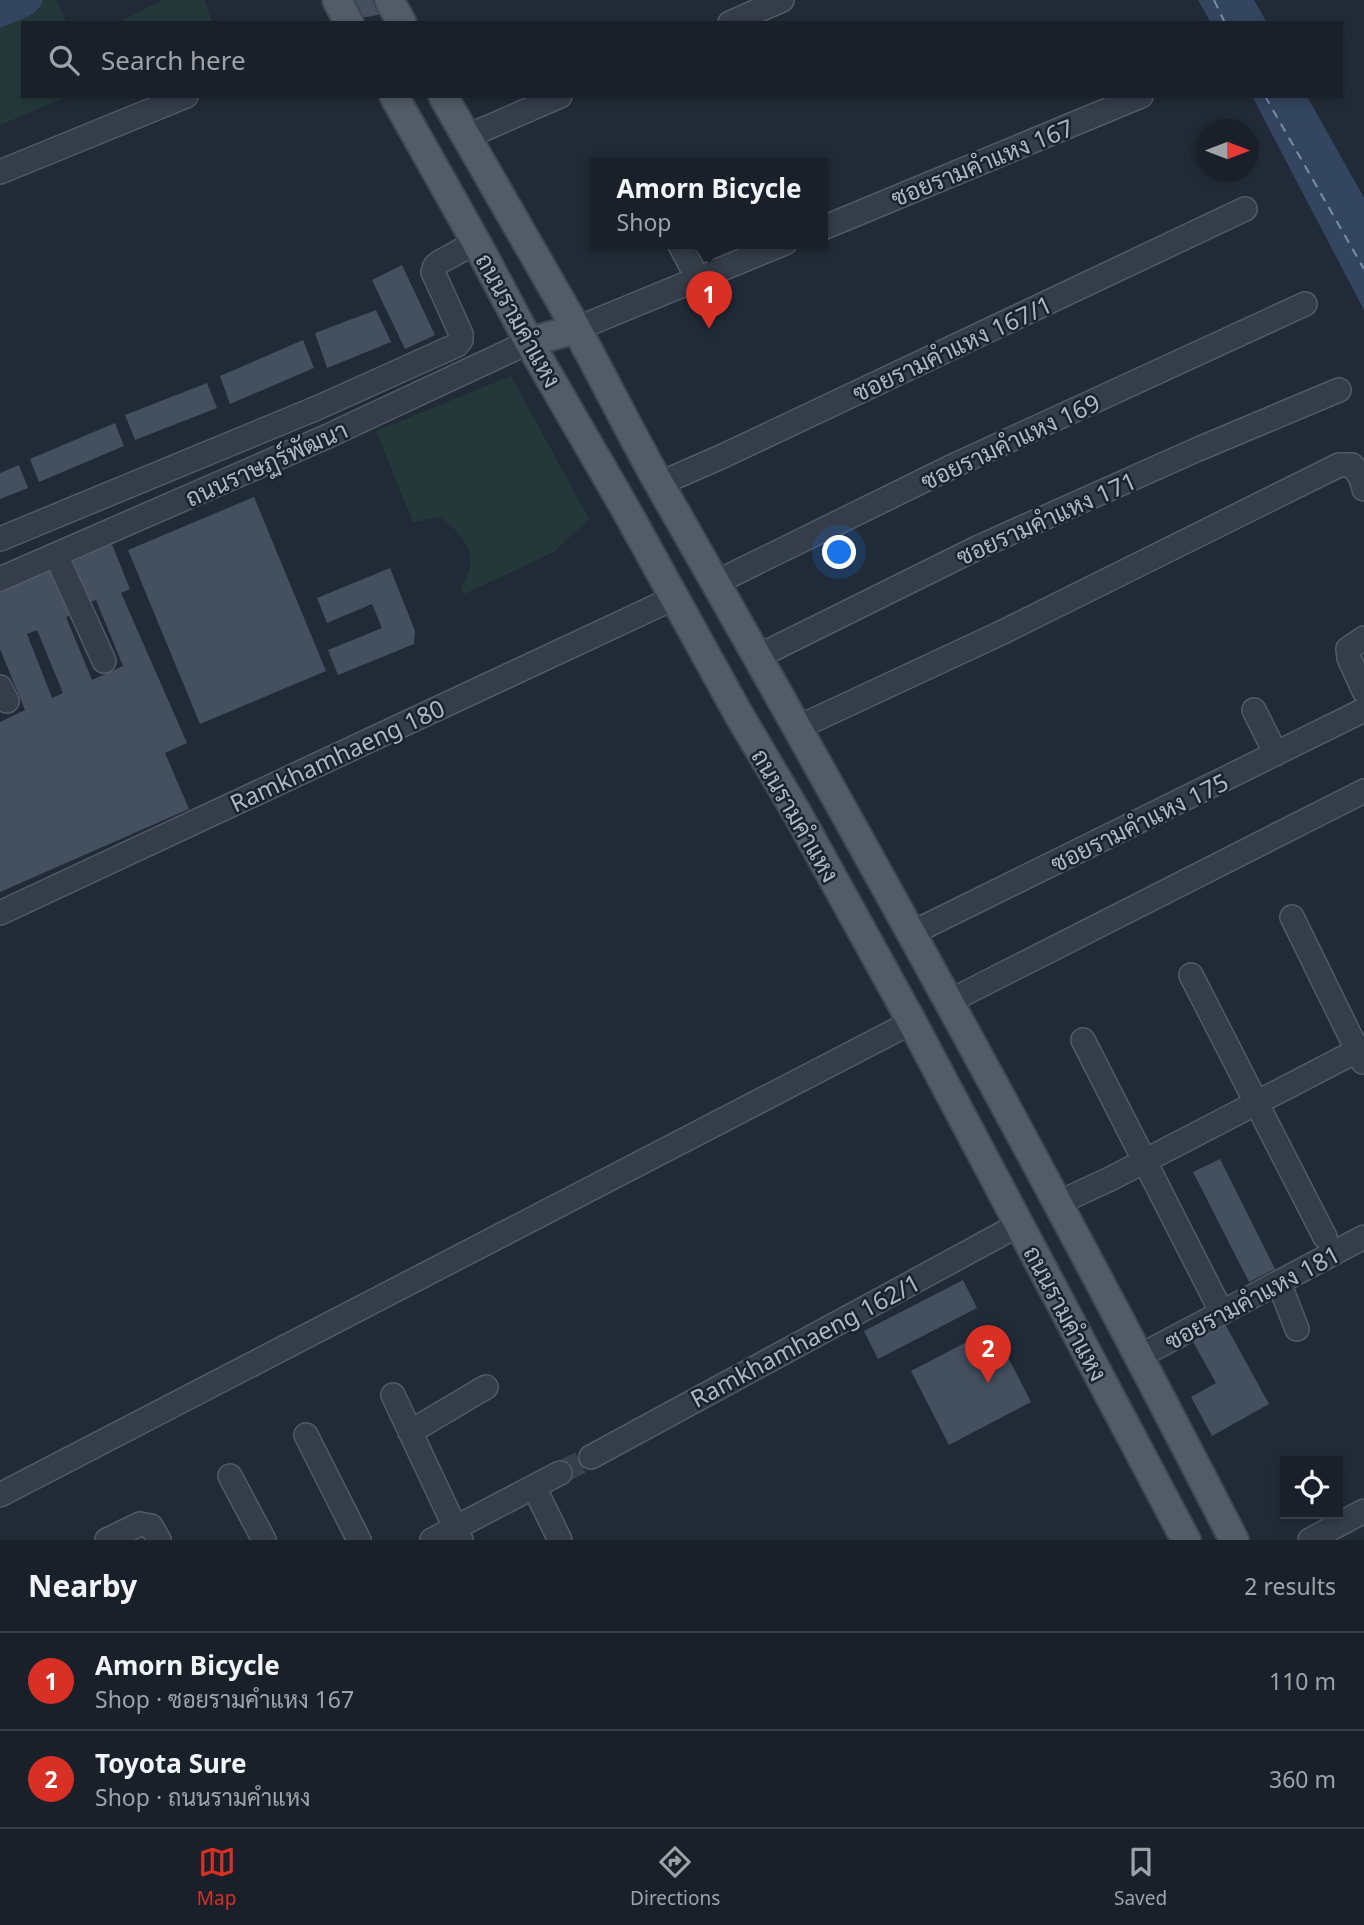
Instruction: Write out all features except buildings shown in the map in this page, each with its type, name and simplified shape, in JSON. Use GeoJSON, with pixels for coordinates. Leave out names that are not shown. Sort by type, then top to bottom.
{"type":"FeatureCollection","features":[{"type":"Feature","properties":{"kind":"main road"},"geometry":{"type":"LineString","coordinates":[[337,0],[348,21]]}},
{"type":"Feature","properties":{"kind":"main road"},"geometry":{"type":"LineString","coordinates":[[389,0],[401,21]]}},
{"type":"Feature","properties":{"kind":"main road","name":"ถนนรามคำแหง"},"geometry":{"type":"LineString","coordinates":[[395,98],[529,342],[738,715],[797,813],[912,1022],[1186,1540]]}},
{"type":"Feature","properties":{"kind":"main road","name":"ถนนรามคำแหง"},"geometry":{"type":"LineString","coordinates":[[444,98],[576,329],[659,484],[759,656],[950,1001],[1140,1356],[1234,1540]]}},
{"type":"Feature","properties":{"kind":"main road"},"geometry":{"type":"LineString","coordinates":[[529,342],[576,329]]}},
{"type":"Feature","properties":{"kind":"main road"},"geometry":{"type":"LineString","coordinates":[[1002,1191],[1020,1193],[1031,1185],[1038,1166]]}},
{"type":"Feature","properties":{"kind":"main road"},"geometry":{"type":"LineString","coordinates":[[1024,1233],[1049,1217],[1063,1212]]}},
{"type":"Feature","properties":{"kind":"street"},"geometry":{"type":"LineString","coordinates":[[735,21],[782,0]]}},
{"type":"Feature","properties":{"kind":"street"},"geometry":{"type":"LineString","coordinates":[[0,172],[181,98]]}},
{"type":"Feature","properties":{"kind":"street"},"geometry":{"type":"LineString","coordinates":[[466,137],[555,98]]}},
{"type":"Feature","properties":{"kind":"street","name":"ซอยรามคำแหง 167"},"geometry":{"type":"LineString","coordinates":[[828,226],[1135,98]]}},
{"type":"Feature","properties":{"kind":"street","name":"ซอยรามคำแหง 167/1"},"geometry":{"type":"LineString","coordinates":[[659,484],[1245,209]]}},
{"type":"Feature","properties":{"kind":"street"},"geometry":{"type":"LineString","coordinates":[[0,539],[317,408],[457,345],[461,334],[433,272],[440,262],[476,242]]}},
{"type":"Feature","properties":{"kind":"street"},"geometry":{"type":"LineString","coordinates":[[682,249],[698,279]]}},
{"type":"Feature","properties":{"kind":"street"},"geometry":{"type":"LineString","coordinates":[[576,329],[770,249]]}},
{"type":"Feature","properties":{"kind":"street","name":"ซอยรามคำแหง 169"},"geometry":{"type":"LineString","coordinates":[[717,582],[953,466],[1305,304]]}},
{"type":"Feature","properties":{"kind":"street","name":"ถนนราษฏร์พัฒนา"},"geometry":{"type":"LineString","coordinates":[[0,579],[328,436],[529,342]]}},
{"type":"Feature","properties":{"kind":"street","name":"ซอยรามคำแหง 171"},"geometry":{"type":"LineString","coordinates":[[759,656],[979,547],[1196,450],[1339,390]]}},
{"type":"Feature","properties":{"kind":"street"},"geometry":{"type":"LineString","coordinates":[[317,408],[328,436]]}},
{"type":"Feature","properties":{"kind":"street"},"geometry":{"type":"LineString","coordinates":[[797,728],[1003,632],[1339,465],[1352,465],[1361,478],[1364,489]]}},
{"type":"Feature","properties":{"kind":"street"},"geometry":{"type":"LineString","coordinates":[[57,555],[104,661]]}},
{"type":"Feature","properties":{"kind":"street","name":"Ramkhamhaeng 180"},"geometry":{"type":"LineString","coordinates":[[0,913],[674,598]]}},
{"type":"Feature","properties":{"kind":"street"},"geometry":{"type":"LineString","coordinates":[[1364,638],[1348,649],[1349,658],[1364,691]]}},
{"type":"Feature","properties":{"kind":"street"},"geometry":{"type":"LineString","coordinates":[[1254,710],[1276,754]]}},
{"type":"Feature","properties":{"kind":"street","name":"ซอยรามคำแหง 175"},"geometry":{"type":"LineString","coordinates":[[912,933],[1364,710]]}},
{"type":"Feature","properties":{"kind":"street"},"geometry":{"type":"LineString","coordinates":[[950,1001],[1364,791]]}},
{"type":"Feature","properties":{"kind":"street"},"geometry":{"type":"LineString","coordinates":[[1063,1212],[1146,1160],[1257,1101],[1362,1054],[1292,917]]}},
{"type":"Feature","properties":{"kind":"street"},"geometry":{"type":"LineString","coordinates":[[1191,975],[1325,1237]]}},
{"type":"Feature","properties":{"kind":"street"},"geometry":{"type":"LineString","coordinates":[[0,1495],[912,1022]]}},
{"type":"Feature","properties":{"kind":"street"},"geometry":{"type":"LineString","coordinates":[[1083,1040],[1222,1313]]}},
{"type":"Feature","properties":{"kind":"street","name":"Ramkhamhaeng 162/1"},"geometry":{"type":"LineString","coordinates":[[591,1457],[1024,1233]]}},
{"type":"Feature","properties":{"kind":"street","name":"ซอยรามคำแหง 181"},"geometry":{"type":"LineString","coordinates":[[1140,1356],[1364,1237]]}},
{"type":"Feature","properties":{"kind":"street"},"geometry":{"type":"LineString","coordinates":[[1279,1283],[1297,1329]]}},
{"type":"Feature","properties":{"kind":"street"},"geometry":{"type":"LineString","coordinates":[[410,1432],[486,1387]]}},
{"type":"Feature","properties":{"kind":"street"},"geometry":{"type":"LineString","coordinates":[[393,1395],[458,1534]]}},
{"type":"Feature","properties":{"kind":"street"},"geometry":{"type":"LineString","coordinates":[[306,1435],[359,1540]]}},
{"type":"Feature","properties":{"kind":"street"},"geometry":{"type":"LineString","coordinates":[[432,1540],[458,1534],[560,1473]]}},
{"type":"Feature","properties":{"kind":"street"},"geometry":{"type":"LineString","coordinates":[[230,1476],[264,1540]]}},
{"type":"Feature","properties":{"kind":"street"},"geometry":{"type":"LineString","coordinates":[[534,1487],[561,1540]]}},
{"type":"Feature","properties":{"kind":"street"},"geometry":{"type":"LineString","coordinates":[[1310,1540],[1364,1511]]}},
{"type":"Feature","properties":{"kind":"street"},"geometry":{"type":"LineString","coordinates":[[107,1540],[140,1524],[151,1526],[159,1540]]}},
{"type":"Feature","properties":{"kind":"green space"},"geometry":{"type":"Polygon","coordinates":[[[43,0],[56,0],[66,21],[21,21],[21,98],[64,98],[0,125],[0,28],[38,11],[43,0]]]}},
{"type":"Feature","properties":{"kind":"green space"},"geometry":{"type":"Polygon","coordinates":[[[163,0],[205,0],[211,21],[121,21],[163,0]]]}},
{"type":"Feature","properties":{"kind":"green space"},"geometry":{"type":"Polygon","coordinates":[[[511,376],[589,519],[554,552],[464,594],[461,587],[470,566],[468,548],[457,532],[440,517],[413,522],[376,431],[511,376]]]}},
{"type":"Feature","properties":{"kind":"water"},"geometry":{"type":"Polygon","coordinates":[[[0,0],[43,0],[37,11],[0,28],[0,0]]]}},
{"type":"Feature","properties":{"kind":"water"},"geometry":{"type":"Polygon","coordinates":[[[1198,0],[1254,0],[1266,21],[1210,21],[1198,0]]]}},
{"type":"Feature","properties":{"kind":"water"},"geometry":{"type":"Polygon","coordinates":[[[1253,98],[1308,98],[1364,198],[1364,310],[1253,98]]]}},
{"type":"Feature","properties":{"kind":"ferry route"},"geometry":{"type":"LineString","coordinates":[[1214,0],[1224,21]]}},
{"type":"Feature","properties":{"kind":"ferry route"},"geometry":{"type":"LineString","coordinates":[[1266,98],[1364,269]]}},
{"type":"Feature","properties":{"kind":"tunnel"},"geometry":{"type":"LineString","coordinates":[[560,1473],[591,1457]]}},
{"type":"Feature","properties":{"kind":"place","name":"Amorn Bicycle"},"geometry":{"type":"Point","coordinates":[709,329]}},
{"type":"Feature","properties":{"kind":"place","name":"Toyota Sure"},"geometry":{"type":"Point","coordinates":[988,1383]}}]}
